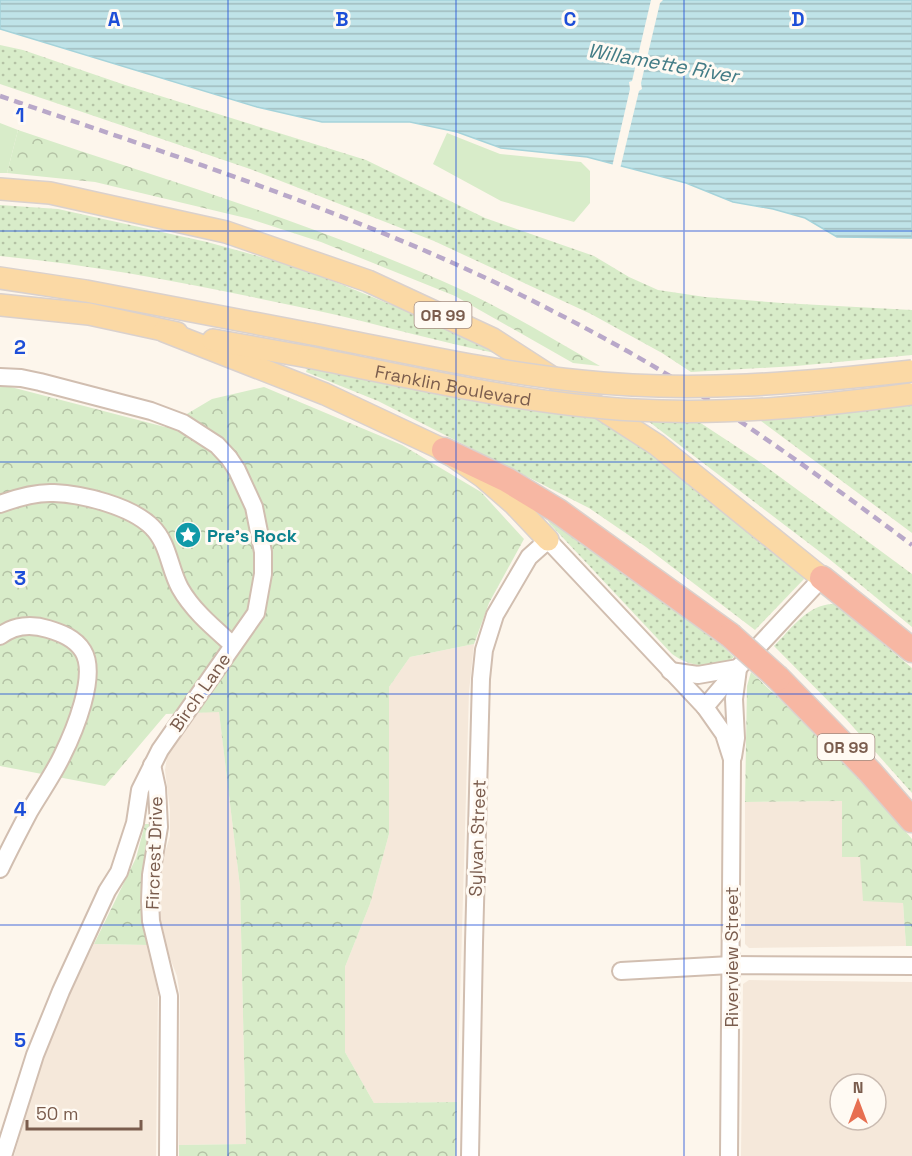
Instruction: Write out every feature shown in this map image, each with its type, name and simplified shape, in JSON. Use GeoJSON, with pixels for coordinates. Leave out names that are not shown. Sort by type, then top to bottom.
{"type":"FeatureCollection","features":[{"type":"Feature","properties":{"kind":"highway","name":"OR 99"},"geometry":{"type":"LineString","coordinates":[[444,450],[507,480],[558,511],[730,635],[778,678],[870,771],[912,820]]}},
{"type":"Feature","properties":{"kind":"highway","name":"OR 99"},"geometry":{"type":"LineString","coordinates":[[822,578],[912,650]]}},
{"type":"Feature","properties":{"kind":"main road","name":"OR 99"},"geometry":{"type":"LineString","coordinates":[[0,189],[50,193],[226,232],[368,281],[494,339],[657,445],[822,578]]}},
{"type":"Feature","properties":{"kind":"main road","name":"Franklin Boulevard"},"geometry":{"type":"LineString","coordinates":[[0,278],[86,291],[521,373],[581,381],[705,386],[810,381],[912,371]]}},
{"type":"Feature","properties":{"kind":"main road","name":"Franklin Boulevard"},"geometry":{"type":"LineString","coordinates":[[0,305],[89,314],[164,331],[583,406],[637,410],[732,410],[832,404],[912,394]]}},
{"type":"Feature","properties":{"kind":"main road","name":"OR 99"},"geometry":{"type":"LineString","coordinates":[[164,331],[325,394],[444,450]]}},
{"type":"Feature","properties":{"kind":"main road"},"geometry":{"type":"LineString","coordinates":[[444,450],[483,477],[514,504],[548,540]]}},
{"type":"Feature","properties":{"kind":"street","name":"Birch Lane"},"geometry":{"type":"LineString","coordinates":[[0,377],[40,382],[151,411],[202,433],[229,458],[248,493],[256,515],[263,552],[263,574],[256,613],[160,750],[140,790],[135,823],[119,872],[107,891],[61,991],[32,1065],[3,1156]]}},
{"type":"Feature","properties":{"kind":"street"},"geometry":{"type":"LineString","coordinates":[[0,504],[13,499],[53,493],[102,501],[140,518],[151,525],[166,548],[179,587],[188,601],[232,645]]}},
{"type":"Feature","properties":{"kind":"street","name":"Riverview Street"},"geometry":{"type":"LineString","coordinates":[[548,540],[705,707],[723,734],[732,759]]}},
{"type":"Feature","properties":{"kind":"street","name":"Sylvan Street"},"geometry":{"type":"LineString","coordinates":[[470,1156],[474,920],[481,679],[484,650],[495,615],[510,588],[529,557],[548,540]]}},
{"type":"Feature","properties":{"kind":"street"},"geometry":{"type":"LineString","coordinates":[[705,707],[822,578]]}},
{"type":"Feature","properties":{"kind":"street"},"geometry":{"type":"LineString","coordinates":[[0,636],[14,628],[29,626],[41,627],[62,634],[75,641],[83,651],[88,664],[88,677],[72,735],[62,757],[24,821],[0,870]]}},
{"type":"Feature","properties":{"kind":"street"},"geometry":{"type":"LineString","coordinates":[[670,671],[699,675],[738,669]]}},
{"type":"Feature","properties":{"kind":"street","name":"Riverview Street"},"geometry":{"type":"LineString","coordinates":[[729,1156],[732,759],[736,738],[734,699],[738,669]]}},
{"type":"Feature","properties":{"kind":"street","name":"Fircrest Drive"},"geometry":{"type":"LineString","coordinates":[[152,765],[158,798],[159,827],[150,901],[152,921],[169,996],[168,1156]]}},
{"type":"Feature","properties":{"kind":"street"},"geometry":{"type":"LineString","coordinates":[[621,972],[731,965],[912,966]]}},
{"type":"Feature","properties":{"kind":"shaded area"},"geometry":{"type":"Polygon","coordinates":[[[474,644],[469,692],[457,1102],[374,1103],[345,1052],[345,967],[370,904],[389,834],[389,687],[410,657],[474,644]]]}},
{"type":"Feature","properties":{"kind":"shaded area"},"geometry":{"type":"Polygon","coordinates":[[[219,711],[240,887],[246,1144],[179,1145],[180,996],[177,976],[161,935],[156,904],[158,875],[170,836],[170,810],[165,770],[167,757],[193,713],[219,711]]]}},
{"type":"Feature","properties":{"kind":"shaded area"},"geometry":{"type":"Polygon","coordinates":[[[842,801],[842,857],[860,857],[903,903],[906,946],[749,948],[745,944],[745,802],[842,801]]]}},
{"type":"Feature","properties":{"kind":"shaded area"},"geometry":{"type":"Polygon","coordinates":[[[94,944],[149,945],[158,994],[156,1156],[14,1156],[35,1081],[56,1022],[94,944]]]}},
{"type":"Feature","properties":{"kind":"shaded area"},"geometry":{"type":"Polygon","coordinates":[[[749,980],[912,982],[912,1156],[741,1156],[743,984],[749,980]]]}},
{"type":"Feature","properties":{"kind":"green space"},"geometry":{"type":"Polygon","coordinates":[[[0,45],[23,50],[125,85],[366,160],[485,218],[594,256],[629,277],[658,290],[705,297],[912,310],[912,355],[796,366],[691,372],[662,353],[591,314],[434,241],[250,169],[0,84],[0,45]]]}},
{"type":"Feature","properties":{"kind":"green space"},"geometry":{"type":"Polygon","coordinates":[[[0,123],[18,130],[7,173],[0,173],[0,123]]]}},
{"type":"Feature","properties":{"kind":"green space"},"geometry":{"type":"Polygon","coordinates":[[[18,130],[283,219],[388,258],[481,299],[600,366],[573,363],[455,296],[321,242],[250,219],[95,182],[7,173],[18,130]]]}},
{"type":"Feature","properties":{"kind":"green space"},"geometry":{"type":"Polygon","coordinates":[[[447,133],[500,154],[581,162],[590,171],[590,203],[574,222],[501,201],[433,164],[447,133]]]}},
{"type":"Feature","properties":{"kind":"green space"},"geometry":{"type":"Polygon","coordinates":[[[0,205],[58,209],[207,242],[301,268],[461,333],[495,353],[337,315],[197,286],[119,272],[0,256],[0,205]]]}},
{"type":"Feature","properties":{"kind":"green space"},"geometry":{"type":"Polygon","coordinates":[[[309,362],[604,416],[720,506],[804,579],[755,630],[646,547],[589,508],[378,401],[306,372],[309,362]]]}},
{"type":"Feature","properties":{"kind":"green space"},"geometry":{"type":"Polygon","coordinates":[[[0,375],[7,386],[165,427],[212,399],[264,387],[402,445],[481,492],[524,539],[489,603],[474,644],[410,657],[389,687],[389,834],[370,904],[345,967],[345,1052],[374,1103],[457,1102],[456,1156],[179,1156],[179,1145],[246,1144],[240,887],[219,712],[166,714],[105,786],[0,766],[0,375]]]}},
{"type":"Feature","properties":{"kind":"green space"},"geometry":{"type":"Polygon","coordinates":[[[912,403],[912,533],[757,418],[912,403]]]}},
{"type":"Feature","properties":{"kind":"green space"},"geometry":{"type":"Polygon","coordinates":[[[696,420],[757,460],[912,574],[912,627],[828,558],[648,421],[696,420]]]}},
{"type":"Feature","properties":{"kind":"green space"},"geometry":{"type":"Polygon","coordinates":[[[550,518],[701,626],[734,657],[720,664],[703,666],[686,662],[672,654],[550,524],[548,521],[550,518]]]}},
{"type":"Feature","properties":{"kind":"green space"},"geometry":{"type":"Polygon","coordinates":[[[836,604],[912,668],[912,793],[846,719],[774,646],[809,612],[817,607],[836,604]]]}},
{"type":"Feature","properties":{"kind":"green space"},"geometry":{"type":"Polygon","coordinates":[[[751,672],[852,768],[912,839],[912,946],[906,946],[903,903],[863,901],[860,857],[842,857],[842,801],[745,802],[747,686],[751,672]]]}},
{"type":"Feature","properties":{"kind":"green space"},"geometry":{"type":"Polygon","coordinates":[[[145,824],[152,824],[149,945],[94,944],[136,858],[145,824]]]}},
{"type":"Feature","properties":{"kind":"water","name":"Willamette River"},"geometry":{"type":"Polygon","coordinates":[[[0,0],[912,0],[912,238],[837,237],[805,218],[773,209],[733,202],[686,183],[587,157],[501,148],[457,132],[410,122],[322,122],[257,107],[0,29],[0,0]]]}},
{"type":"Feature","properties":{"kind":"pier"},"geometry":{"type":"Polygon","coordinates":[[[651,0],[663,0],[660,3],[641,83],[642,89],[639,91],[620,169],[612,167],[630,89],[629,82],[632,81],[651,0]]]}},
{"type":"Feature","properties":{"kind":"railway"},"geometry":{"type":"LineString","coordinates":[[0,96],[331,212],[396,238],[523,296],[610,341],[694,391],[777,447],[912,545]]}},
{"type":"Feature","properties":{"kind":"place","name":"Pre's Rock"},"geometry":{"type":"Point","coordinates":[188,535]}}]}
